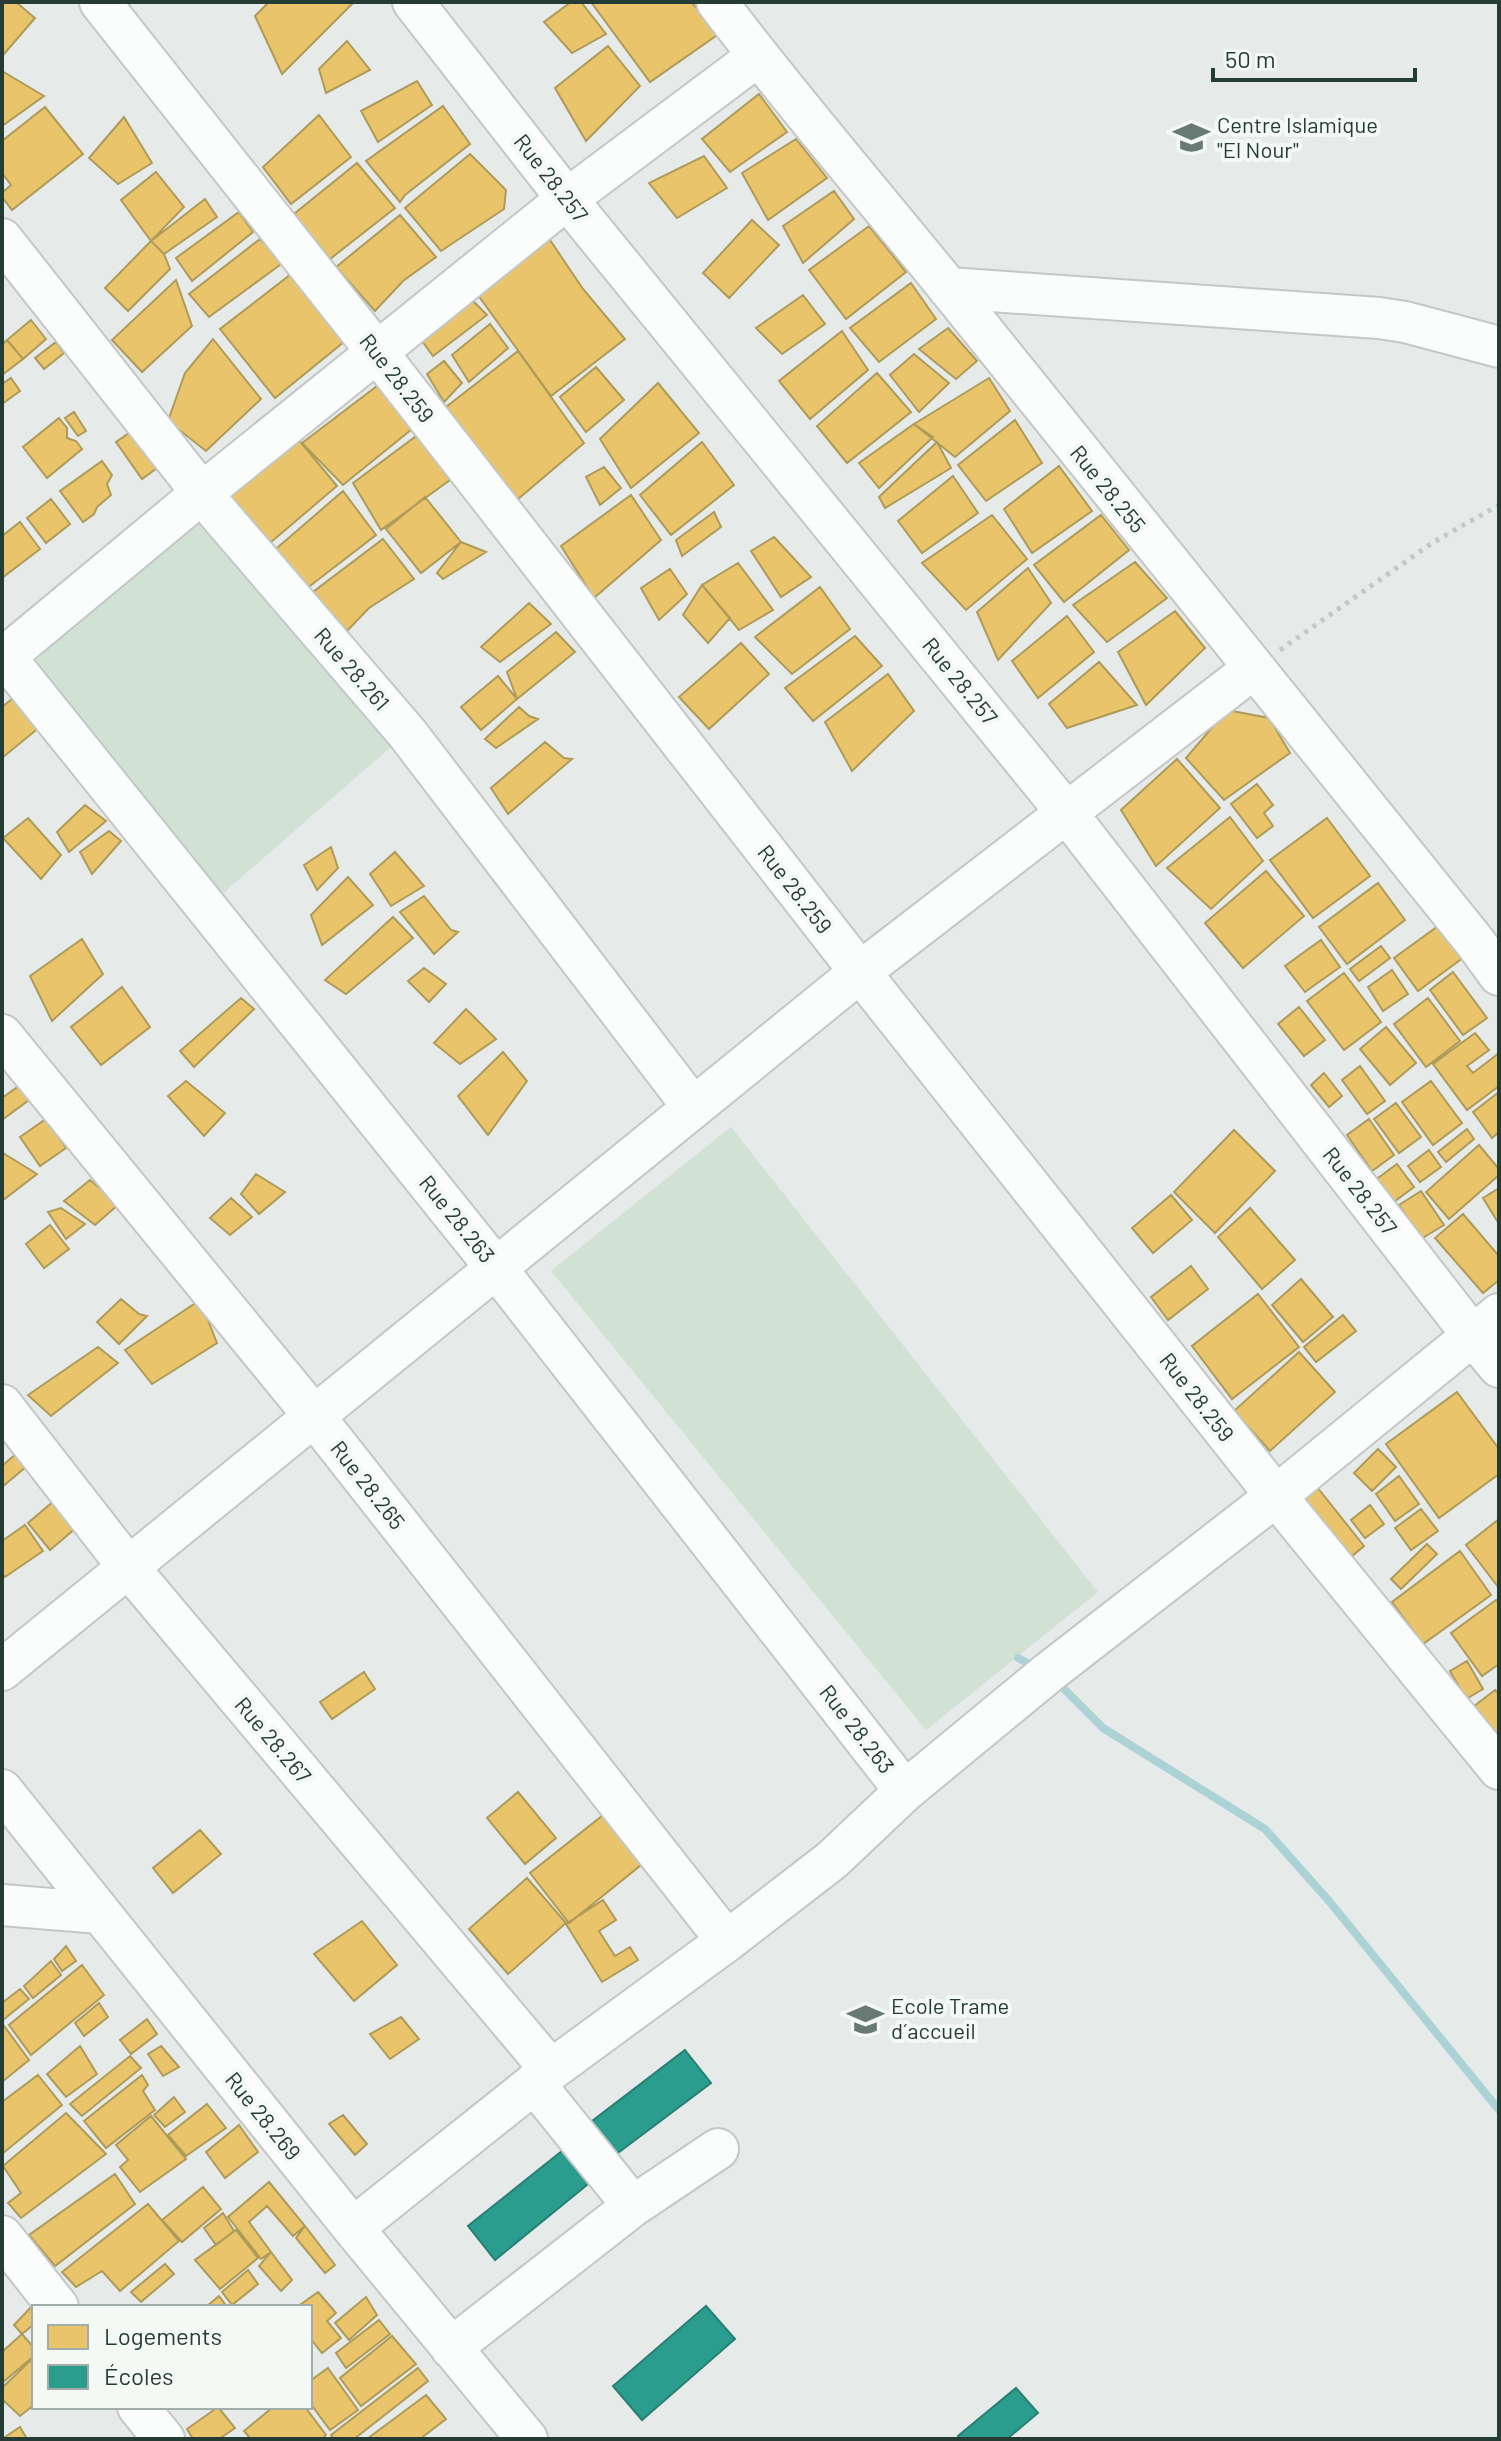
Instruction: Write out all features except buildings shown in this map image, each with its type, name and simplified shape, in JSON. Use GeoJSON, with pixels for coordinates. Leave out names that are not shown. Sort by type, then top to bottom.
{"type":"FeatureCollection","features":[{"type":"Feature","properties":{"kind":"street","name":"Rue 28.259"},"geometry":{"type":"LineString","coordinates":[[100,2],[860,972],[1276,1496],[1499,1769]]}},
{"type":"Feature","properties":{"kind":"street","name":"Rue 28.257"},"geometry":{"type":"LineString","coordinates":[[413,2],[567,199],[1486,1325],[1499,1367]]}},
{"type":"Feature","properties":{"kind":"street","name":"Rue 28.255"},"geometry":{"type":"LineString","coordinates":[[717,2],[1466,930],[1499,975]]}},
{"type":"Feature","properties":{"kind":"street"},"geometry":{"type":"LineString","coordinates":[[3,656],[567,199],[758,56]]}},
{"type":"Feature","properties":{"kind":"street","name":"Rue 28.261"},"geometry":{"type":"LineString","coordinates":[[2,239],[202,493],[407,733],[693,1107]]}},
{"type":"Feature","properties":{"kind":"street"},"geometry":{"type":"LineString","coordinates":[[948,288],[1379,318],[1499,347]]}},
{"type":"Feature","properties":{"kind":"street","name":"Rue 28.263"},"geometry":{"type":"LineString","coordinates":[[3,656],[496,1268],[905,1791]]}},
{"type":"Feature","properties":{"kind":"street"},"geometry":{"type":"LineString","coordinates":[[2,1670],[860,972],[1253,669]]}},
{"type":"Feature","properties":{"kind":"street","name":"Rue 28.265"},"geometry":{"type":"LineString","coordinates":[[2,1035],[314,1416],[727,1941]]}},
{"type":"Feature","properties":{"kind":"street"},"geometry":{"type":"LineString","coordinates":[[353,2228],[542,2076],[832,1860],[905,1791],[1048,1673],[1276,1496],[1486,1325]]}},
{"type":"Feature","properties":{"kind":"street","name":"Rue 28.267"},"geometry":{"type":"LineString","coordinates":[[2,1405],[129,1568],[542,2076],[633,2206]]}},
{"type":"Feature","properties":{"kind":"street","name":"Rue 28.269"},"geometry":{"type":"LineString","coordinates":[[2,1790],[353,2228],[527,2439]]}},
{"type":"Feature","properties":{"kind":"street"},"geometry":{"type":"LineString","coordinates":[[2,1905],[100,1913]]}},
{"type":"Feature","properties":{"kind":"street"},"geometry":{"type":"LineString","coordinates":[[451,2348],[633,2206],[718,2149]]}},
{"type":"Feature","properties":{"kind":"street"},"geometry":{"type":"LineString","coordinates":[[2,2236],[56,2305]]}},
{"type":"Feature","properties":{"kind":"street"},"geometry":{"type":"LineString","coordinates":[[140,2409],[164,2439]]}},
{"type":"Feature","properties":{"kind":"path"},"geometry":{"type":"LineString","coordinates":[[1253,669],[1432,543],[1499,505]]}},
{"type":"Feature","properties":{"kind":"green space"},"geometry":{"type":"Polygon","coordinates":[[[213,507],[407,733],[206,908],[22,660],[213,507]]]}},
{"type":"Feature","properties":{"kind":"green space"},"geometry":{"type":"Polygon","coordinates":[[[731,1127],[1098,1592],[926,1730],[551,1271],[731,1127]]]}},
{"type":"Feature","properties":{"kind":"waterway"},"geometry":{"type":"LineString","coordinates":[[1018,1658],[1035,1667]]}},
{"type":"Feature","properties":{"kind":"waterway"},"geometry":{"type":"LineString","coordinates":[[1056,1681],[1103,1728],[1265,1829],[1329,1901],[1499,2110]]}},
{"type":"Feature","properties":{"kind":"place","name":"Centre Islamique \"El Nour\""},"geometry":{"type":"Point","coordinates":[1191,138]}},
{"type":"Feature","properties":{"kind":"place","name":"Ecole Trame d´accueil"},"geometry":{"type":"Point","coordinates":[865,2019]}}]}
